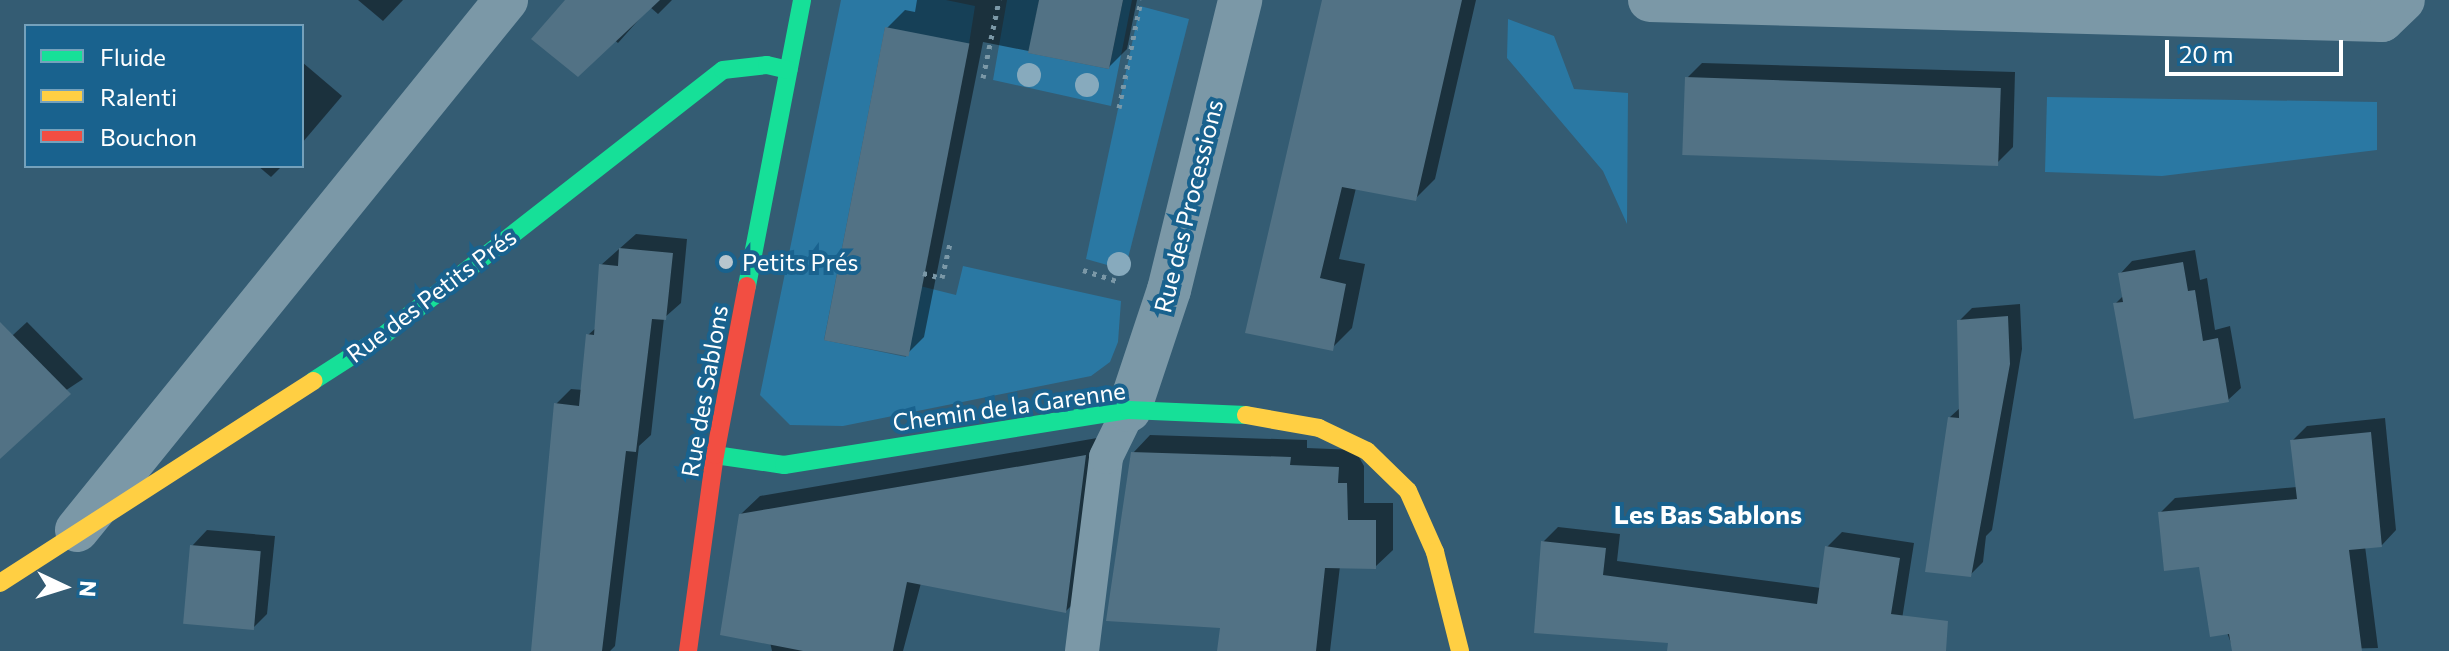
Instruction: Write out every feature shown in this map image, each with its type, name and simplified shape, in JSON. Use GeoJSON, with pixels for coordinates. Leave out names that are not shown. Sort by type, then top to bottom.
{"type":"FeatureCollection","features":[{"type":"Feature","properties":{"kind":"street","name":"Rue des Petits Prés"},"geometry":{"type":"LineString","coordinates":[[71,537],[506,0]]}},
{"type":"Feature","properties":{"kind":"street","name":"Rue des Sablons"},"geometry":{"type":"LineString","coordinates":[[688,651],[715,455],[802,0]]}},
{"type":"Feature","properties":{"kind":"street","name":"Rue des Processions"},"geometry":{"type":"LineString","coordinates":[[1129,410],[1169,290],[1240,0]]}},
{"type":"Feature","properties":{"kind":"street"},"geometry":{"type":"LineString","coordinates":[[1650,0],[2382,20],[2403,0]]}},
{"type":"Feature","properties":{"kind":"street","name":"Rue des Petits Prés"},"geometry":{"type":"LineString","coordinates":[[0,583],[380,338],[723,70],[767,65],[788,70]]}},
{"type":"Feature","properties":{"kind":"street","name":"Chemin de la Garenne"},"geometry":{"type":"LineString","coordinates":[[715,455],[784,465],[1129,410],[1242,414],[1319,428],[1367,451],[1408,491],[1435,552],[1460,651]]}},
{"type":"Feature","properties":{"kind":"lane"},"geometry":{"type":"LineString","coordinates":[[1082,651],[1106,457],[1129,410]]}},
{"type":"Feature","properties":{"kind":"path"},"geometry":{"type":"LineString","coordinates":[[983,78],[999,0]]}},
{"type":"Feature","properties":{"kind":"path"},"geometry":{"type":"LineString","coordinates":[[1119,108],[1141,0]]}},
{"type":"Feature","properties":{"kind":"path"},"geometry":{"type":"LineString","coordinates":[[923,273],[942,278],[950,244]]}},
{"type":"Feature","properties":{"kind":"path"},"geometry":{"type":"LineString","coordinates":[[1083,270],[1123,283]]}},
{"type":"Feature","properties":{"kind":"shaded area"},"geometry":{"type":"Polygon","coordinates":[[[841,0],[946,0],[975,6],[969,44],[885,28],[824,340],[906,357],[920,286],[956,295],[963,266],[1121,301],[1118,342],[1110,362],[1091,376],[843,426],[790,425],[760,395],[841,0]]]}},
{"type":"Feature","properties":{"kind":"shaded area"},"geometry":{"type":"Polygon","coordinates":[[[1007,0],[1039,0],[1029,53],[1109,69],[1123,0],[1132,0],[1111,106],[993,80],[1007,0]]]}},
{"type":"Feature","properties":{"kind":"shaded area"},"geometry":{"type":"Polygon","coordinates":[[[1140,6],[1189,19],[1125,270],[1086,259],[1140,6]]]}},
{"type":"Feature","properties":{"kind":"shaded area"},"geometry":{"type":"Polygon","coordinates":[[[1508,19],[1554,36],[1574,89],[1628,93],[1627,224],[1603,171],[1507,58],[1508,19]]]}},
{"type":"Feature","properties":{"kind":"shaded area"},"geometry":{"type":"Polygon","coordinates":[[[2047,97],[2377,102],[2377,150],[2162,176],[2045,172],[2047,97]]]}},
{"type":"Feature","properties":{"kind":"building"},"geometry":{"type":"Polygon","coordinates":[[[565,0],[660,0],[578,77],[531,39],[565,0]]]}},
{"type":"Feature","properties":{"kind":"building"},"geometry":{"type":"Polygon","coordinates":[[[1039,0],[1123,0],[1109,69],[1028,53],[1039,0]]]}},
{"type":"Feature","properties":{"kind":"building"},"geometry":{"type":"Polygon","coordinates":[[[1322,0],[1462,0],[1416,201],[1342,187],[1320,278],[1346,284],[1333,351],[1245,333],[1322,0]]]}},
{"type":"Feature","properties":{"kind":"building"},"geometry":{"type":"Polygon","coordinates":[[[885,27],[969,43],[909,357],[824,340],[885,27]]]}},
{"type":"Feature","properties":{"kind":"building"},"geometry":{"type":"Polygon","coordinates":[[[1685,77],[2001,88],[1998,166],[1682,155],[1685,77]]]}},
{"type":"Feature","properties":{"kind":"building"},"geometry":{"type":"Polygon","coordinates":[[[619,248],[673,253],[666,320],[652,319],[636,452],[626,451],[602,651],[531,651],[554,403],[579,406],[586,334],[594,335],[599,264],[618,266],[619,248]]]}},
{"type":"Feature","properties":{"kind":"building"},"geometry":{"type":"Polygon","coordinates":[[[2183,262],[2188,291],[2195,290],[2203,341],[2218,338],[2229,402],[2134,419],[2113,303],[2123,302],[2118,273],[2183,262]]]}},
{"type":"Feature","properties":{"kind":"building"},"geometry":{"type":"Polygon","coordinates":[[[2008,316],[2010,364],[1971,577],[1925,572],[1948,417],[1959,418],[1957,320],[2008,316]]]}},
{"type":"Feature","properties":{"kind":"building"},"geometry":{"type":"Polygon","coordinates":[[[0,322],[71,394],[0,459],[0,322]]]}},
{"type":"Feature","properties":{"kind":"building"},"geometry":{"type":"Polygon","coordinates":[[[2371,432],[2382,547],[2349,550],[2362,651],[2232,651],[2229,634],[2210,637],[2199,567],[2164,571],[2158,512],[2297,499],[2290,440],[2371,432]]]}},
{"type":"Feature","properties":{"kind":"building"},"geometry":{"type":"Polygon","coordinates":[[[1131,452],[1291,457],[1290,465],[1339,467],[1338,483],[1347,483],[1348,520],[1376,520],[1376,569],[1325,568],[1316,651],[1217,651],[1220,628],[1106,621],[1131,452]]]}},
{"type":"Feature","properties":{"kind":"building"},"geometry":{"type":"Polygon","coordinates":[[[1086,455],[1066,613],[907,582],[893,651],[803,651],[720,635],[739,514],[1086,455]]]}},
{"type":"Feature","properties":{"kind":"building"},"geometry":{"type":"Polygon","coordinates":[[[1541,541],[1606,548],[1603,575],[1817,604],[1825,546],[1900,558],[1891,614],[1948,621],[1946,651],[1667,651],[1668,643],[1534,633],[1541,541]]]}},
{"type":"Feature","properties":{"kind":"building"},"geometry":{"type":"Polygon","coordinates":[[[190,545],[261,551],[254,630],[183,624],[190,545]]]}},
{"type":"Feature","properties":{"kind":"traffic: fast"},"geometry":{"type":"LineString","coordinates":[[747,286],[802,0]]}},
{"type":"Feature","properties":{"kind":"traffic: fast"},"geometry":{"type":"LineString","coordinates":[[313,381],[380,338],[723,70],[767,65],[788,70]]}},
{"type":"Feature","properties":{"kind":"traffic: fast"},"geometry":{"type":"LineString","coordinates":[[715,455],[784,465],[1129,410],[1246,415]]}},
{"type":"Feature","properties":{"kind":"traffic: slow"},"geometry":{"type":"LineString","coordinates":[[0,583],[313,381]]}},
{"type":"Feature","properties":{"kind":"traffic: slow"},"geometry":{"type":"LineString","coordinates":[[1246,415],[1319,428],[1367,451],[1408,491],[1435,552],[1460,651]]}},
{"type":"Feature","properties":{"kind":"traffic: jam"},"geometry":{"type":"LineString","coordinates":[[688,651],[715,455],[747,286]]}},
{"type":"Feature","properties":{"kind":"place","name":"Petits Prés"},"geometry":{"type":"Point","coordinates":[726,262]}},
{"type":"Feature","properties":{"kind":"district","name":"Les Bas Sablons"},"geometry":{"type":"Point","coordinates":[1708,514]}}]}
